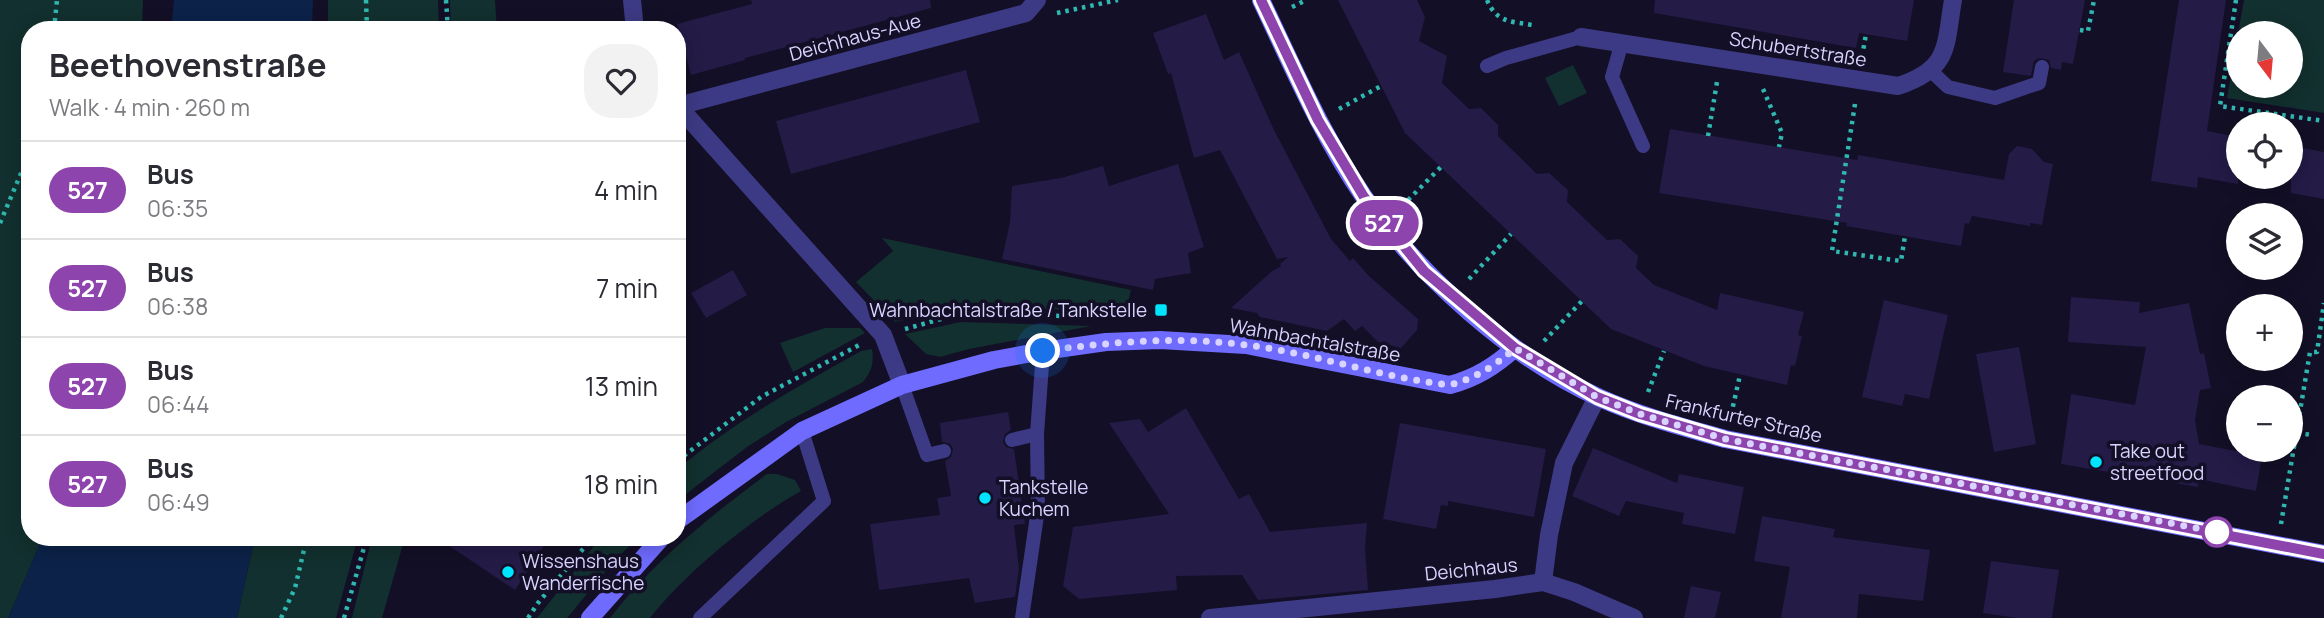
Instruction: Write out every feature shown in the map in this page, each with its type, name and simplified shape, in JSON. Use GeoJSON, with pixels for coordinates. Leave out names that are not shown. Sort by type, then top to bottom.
{"type":"FeatureCollection","features":[{"type":"Feature","properties":{"kind":"main road","name":"Frankfurter Straße"},"geometry":{"type":"LineString","coordinates":[[1261,0],[1318,120],[1364,197],[1424,271],[1522,353],[1597,397],[1640,414],[1725,439],[2324,554]]}},
{"type":"Feature","properties":{"kind":"main road","name":"Wahnbachtalstraße"},"geometry":{"type":"LineString","coordinates":[[686,515],[802,431],[902,384],[994,360],[1106,342],[1160,340],[1246,345],[1450,385],[1471,380],[1498,363],[1522,353]]}},
{"type":"Feature","properties":{"kind":"main road"},"geometry":{"type":"LineString","coordinates":[[590,618],[654,546]]}},
{"type":"Feature","properties":{"kind":"street"},"geometry":{"type":"LineString","coordinates":[[632,0],[634,21]]}},
{"type":"Feature","properties":{"kind":"street"},"geometry":{"type":"LineString","coordinates":[[1931,71],[1945,50],[1953,0]]}},
{"type":"Feature","properties":{"kind":"street","name":"Deichhaus-Aue"},"geometry":{"type":"LineString","coordinates":[[686,103],[1031,6]]}},
{"type":"Feature","properties":{"kind":"street","name":"Schubertstraße"},"geometry":{"type":"LineString","coordinates":[[1581,37],[1898,86],[1917,80],[1931,71]]}},
{"type":"Feature","properties":{"kind":"street","name":"Deichhaus-Aue"},"geometry":{"type":"LineString","coordinates":[[686,114],[883,335],[902,384]]}},
{"type":"Feature","properties":{"kind":"street","name":"Deichhaus"},"geometry":{"type":"LineString","coordinates":[[1210,618],[1543,582],[1549,535],[1564,463],[1597,397]]}},
{"type":"Feature","properties":{"kind":"street"},"geometry":{"type":"LineString","coordinates":[[1543,582],[1574,592],[1633,618]]}},
{"type":"Feature","properties":{"kind":"lane"},"geometry":{"type":"LineString","coordinates":[[1487,66],[1581,37]]}},
{"type":"Feature","properties":{"kind":"lane"},"geometry":{"type":"LineString","coordinates":[[1622,42],[1612,77],[1643,146]]}},
{"type":"Feature","properties":{"kind":"lane"},"geometry":{"type":"LineString","coordinates":[[1931,71],[1948,87],[1996,99],[2039,83],[2042,66]]}},
{"type":"Feature","properties":{"kind":"lane"},"geometry":{"type":"LineString","coordinates":[[1022,618],[1038,509],[1037,434],[1043,351]]}},
{"type":"Feature","properties":{"kind":"lane"},"geometry":{"type":"LineString","coordinates":[[902,384],[927,455],[944,451]]}},
{"type":"Feature","properties":{"kind":"lane"},"geometry":{"type":"LineString","coordinates":[[700,618],[824,501],[802,431]]}},
{"type":"Feature","properties":{"kind":"lane"},"geometry":{"type":"LineString","coordinates":[[1012,440],[1037,434]]}},
{"type":"Feature","properties":{"kind":"path"},"geometry":{"type":"LineString","coordinates":[[55,21],[57,0]]}},
{"type":"Feature","properties":{"kind":"path"},"geometry":{"type":"LineString","coordinates":[[366,0],[367,21]]}},
{"type":"Feature","properties":{"kind":"path"},"geometry":{"type":"LineString","coordinates":[[446,0],[447,21]]}},
{"type":"Feature","properties":{"kind":"path"},"geometry":{"type":"LineString","coordinates":[[1031,6],[1046,15],[1118,0]]}},
{"type":"Feature","properties":{"kind":"path"},"geometry":{"type":"LineString","coordinates":[[1486,0],[1501,20],[1581,37]]}},
{"type":"Feature","properties":{"kind":"path"},"geometry":{"type":"LineString","coordinates":[[2080,30],[2088,31],[2094,0]]}},
{"type":"Feature","properties":{"kind":"path"},"geometry":{"type":"LineString","coordinates":[[2236,0],[2220,106],[2264,112]]}},
{"type":"Feature","properties":{"kind":"path"},"geometry":{"type":"LineString","coordinates":[[1708,136],[1721,57]]}},
{"type":"Feature","properties":{"kind":"path"},"geometry":{"type":"LineString","coordinates":[[1767,65],[1762,87],[1782,134],[1779,147]]}},
{"type":"Feature","properties":{"kind":"path"},"geometry":{"type":"LineString","coordinates":[[1858,80],[1832,251],[1901,261],[1905,236]]}},
{"type":"Feature","properties":{"kind":"path"},"geometry":{"type":"LineString","coordinates":[[1318,120],[1381,86]]}},
{"type":"Feature","properties":{"kind":"path"},"geometry":{"type":"LineString","coordinates":[[2303,118],[2324,121]]}},
{"type":"Feature","properties":{"kind":"path"},"geometry":{"type":"LineString","coordinates":[[1385,223],[1441,167]]}},
{"type":"Feature","properties":{"kind":"path"},"geometry":{"type":"LineString","coordinates":[[0,223],[21,173]]}},
{"type":"Feature","properties":{"kind":"path"},"geometry":{"type":"LineString","coordinates":[[1453,296],[1511,234]]}},
{"type":"Feature","properties":{"kind":"path"},"geometry":{"type":"LineString","coordinates":[[1522,353],[1582,301]]}},
{"type":"Feature","properties":{"kind":"path"},"geometry":{"type":"LineString","coordinates":[[2317,351],[2324,303]]}},
{"type":"Feature","properties":{"kind":"path"},"geometry":{"type":"LineString","coordinates":[[1640,414],[1664,351]]}},
{"type":"Feature","properties":{"kind":"path"},"geometry":{"type":"LineString","coordinates":[[2303,396],[2310,352],[2324,352]]}},
{"type":"Feature","properties":{"kind":"path"},"geometry":{"type":"LineString","coordinates":[[1725,439],[1740,375]]}},
{"type":"Feature","properties":{"kind":"path"},"geometry":{"type":"LineString","coordinates":[[2303,434],[2312,435]]}},
{"type":"Feature","properties":{"kind":"path"},"geometry":{"type":"LineString","coordinates":[[2277,545],[2292,462]]}},
{"type":"Feature","properties":{"kind":"path"},"geometry":{"type":"LineString","coordinates":[[281,618],[295,588],[305,546]]}},
{"type":"Feature","properties":{"kind":"path"},"geometry":{"type":"LineString","coordinates":[[344,618],[364,546]]}},
{"type":"Feature","properties":{"kind":"path"},"geometry":{"type":"LineString","coordinates":[[528,618],[586,546]]}},
{"type":"Feature","properties":{"kind":"green space"},"geometry":{"type":"Polygon","coordinates":[[[0,0],[143,0],[142,21],[21,21],[21,546],[39,546],[8,618],[0,618],[0,0]]]}},
{"type":"Feature","properties":{"kind":"green space"},"geometry":{"type":"Polygon","coordinates":[[[328,0],[438,0],[439,21],[328,21],[328,0]]]}},
{"type":"Feature","properties":{"kind":"green space"},"geometry":{"type":"Polygon","coordinates":[[[450,0],[495,0],[496,21],[451,21],[450,0]]]}},
{"type":"Feature","properties":{"kind":"green space"},"geometry":{"type":"Polygon","coordinates":[[[2244,0],[2324,0],[2324,113],[2227,98],[2303,98],[2303,21],[2240,21],[2244,0]]]}},
{"type":"Feature","properties":{"kind":"green space"},"geometry":{"type":"Polygon","coordinates":[[[1573,65],[1587,93],[1559,106],[1545,78],[1573,65]]]}},
{"type":"Feature","properties":{"kind":"green space"},"geometry":{"type":"Polygon","coordinates":[[[882,238],[1131,290],[1126,310],[962,308],[895,322],[856,282],[893,251],[882,238]]]}},
{"type":"Feature","properties":{"kind":"green space"},"geometry":{"type":"Polygon","coordinates":[[[961,322],[1091,326],[940,357],[926,354],[905,334],[961,322]]]}},
{"type":"Feature","properties":{"kind":"green space"},"geometry":{"type":"Polygon","coordinates":[[[825,328],[860,328],[865,333],[793,372],[780,343],[825,328]]]}},
{"type":"Feature","properties":{"kind":"green space"},"geometry":{"type":"Polygon","coordinates":[[[872,349],[873,359],[872,367],[863,382],[786,422],[747,447],[686,494],[686,463],[743,421],[861,351],[872,349]]]}},
{"type":"Feature","properties":{"kind":"green space"},"geometry":{"type":"Polygon","coordinates":[[[767,474],[795,480],[801,491],[761,516],[720,548],[681,583],[650,618],[610,618],[664,559],[678,546],[686,546],[686,538],[767,474]]]}},
{"type":"Feature","properties":{"kind":"green space"},"geometry":{"type":"Polygon","coordinates":[[[253,546],[356,546],[336,618],[237,618],[253,546]]]}},
{"type":"Feature","properties":{"kind":"green space"},"geometry":{"type":"Polygon","coordinates":[[[370,546],[402,546],[382,618],[352,618],[370,546]]]}},
{"type":"Feature","properties":{"kind":"green space"},"geometry":{"type":"Polygon","coordinates":[[[594,546],[630,546],[567,618],[537,618],[594,546]]]}},
{"type":"Feature","properties":{"kind":"water"},"geometry":{"type":"Polygon","coordinates":[[[174,0],[313,0],[312,21],[172,21],[174,0]]]}},
{"type":"Feature","properties":{"kind":"water"},"geometry":{"type":"Polygon","coordinates":[[[39,546],[253,546],[237,618],[8,618],[39,546]]]}},
{"type":"Feature","properties":{"kind":"building"},"geometry":{"type":"Polygon","coordinates":[[[751,0],[930,0],[931,8],[691,75],[686,57],[686,22],[752,4],[751,0]]]}},
{"type":"Feature","properties":{"kind":"building"},"geometry":{"type":"Polygon","coordinates":[[[1338,0],[1417,0],[1425,17],[1419,41],[1447,56],[1442,83],[1469,109],[1481,108],[1498,125],[1498,136],[1537,174],[1549,173],[1568,190],[1567,202],[1607,240],[1620,239],[1638,256],[1636,268],[1654,285],[1717,310],[1720,293],[1804,312],[1798,335],[1802,336],[1787,385],[1704,366],[1611,329],[1405,133],[1338,0]]]}},
{"type":"Feature","properties":{"kind":"building"},"geometry":{"type":"Polygon","coordinates":[[[1655,0],[1914,0],[1907,41],[1859,33],[1856,48],[1654,13],[1655,0]]]}},
{"type":"Feature","properties":{"kind":"building"},"geometry":{"type":"Polygon","coordinates":[[[2014,0],[2085,0],[2073,64],[2062,62],[2061,70],[2051,68],[2049,60],[2039,58],[2034,61],[2031,76],[2003,72],[2014,0]]]}},
{"type":"Feature","properties":{"kind":"building"},"geometry":{"type":"Polygon","coordinates":[[[2179,0],[2226,0],[2207,131],[2226,135],[2226,182],[2198,177],[2197,188],[2151,181],[2179,0]]]}},
{"type":"Feature","properties":{"kind":"building"},"geometry":{"type":"Polygon","coordinates":[[[1206,14],[1224,60],[1239,52],[1273,128],[1331,239],[1350,261],[1353,258],[1369,276],[1418,319],[1417,330],[1401,348],[1378,342],[1362,326],[1355,331],[1344,319],[1327,331],[1231,308],[1288,257],[1277,259],[1220,150],[1194,158],[1171,73],[1168,74],[1153,33],[1206,14]]]}},
{"type":"Feature","properties":{"kind":"building"},"geometry":{"type":"Polygon","coordinates":[[[966,70],[980,122],[791,174],[776,121],[966,70]]]}},
{"type":"Feature","properties":{"kind":"building"},"geometry":{"type":"Polygon","coordinates":[[[1670,129],[1857,160],[1858,155],[2004,180],[2009,154],[2017,146],[2032,149],[2044,162],[2053,164],[2042,225],[2030,223],[2030,226],[1972,216],[1969,224],[1965,223],[1961,246],[1846,226],[1847,223],[1659,193],[1670,129]]]}},
{"type":"Feature","properties":{"kind":"building"},"geometry":{"type":"Polygon","coordinates":[[[2303,148],[2324,152],[2324,199],[2291,193],[2291,189],[2303,189],[2303,148]]]}},
{"type":"Feature","properties":{"kind":"building"},"geometry":{"type":"Polygon","coordinates":[[[1178,164],[1204,247],[1188,253],[1191,273],[1155,279],[1153,290],[1002,259],[1010,222],[1012,186],[1061,178],[1103,166],[1109,186],[1178,164]]]}},
{"type":"Feature","properties":{"kind":"building"},"geometry":{"type":"Polygon","coordinates":[[[733,270],[747,295],[706,318],[691,293],[733,270]]]}},
{"type":"Feature","properties":{"kind":"building"},"geometry":{"type":"Polygon","coordinates":[[[2071,297],[2140,302],[2139,313],[2189,303],[2200,354],[2204,353],[2211,388],[2200,390],[2195,420],[2199,444],[2226,449],[2226,462],[2261,462],[2256,491],[2199,479],[2198,487],[2061,464],[2071,394],[2135,405],[2146,347],[2068,342],[2071,297]]]}},
{"type":"Feature","properties":{"kind":"building"},"geometry":{"type":"Polygon","coordinates":[[[1884,300],[1948,315],[1929,399],[1905,394],[1902,406],[1862,397],[1884,300]]]}},
{"type":"Feature","properties":{"kind":"building"},"geometry":{"type":"Polygon","coordinates":[[[2019,347],[2036,444],[1994,452],[1976,354],[2019,347]]]}},
{"type":"Feature","properties":{"kind":"building"},"geometry":{"type":"Polygon","coordinates":[[[1186,408],[1239,499],[1249,494],[1270,532],[1367,523],[1365,548],[1368,590],[1258,600],[1242,575],[1176,576],[1177,590],[1079,599],[1063,586],[1073,527],[1169,514],[1109,423],[1140,419],[1148,432],[1186,408]]]}},
{"type":"Feature","properties":{"kind":"building"},"geometry":{"type":"Polygon","coordinates":[[[1008,412],[1011,430],[1005,434],[1003,442],[1006,447],[1014,449],[1025,524],[1014,525],[1019,569],[1015,597],[975,603],[969,578],[879,590],[870,524],[940,515],[937,498],[951,496],[945,461],[951,457],[953,449],[950,444],[942,442],[940,423],[1008,412]]]}},
{"type":"Feature","properties":{"kind":"building"},"geometry":{"type":"Polygon","coordinates":[[[1400,423],[1546,449],[1534,517],[1448,501],[1448,506],[1441,505],[1436,529],[1383,519],[1400,423]]]}},
{"type":"Feature","properties":{"kind":"building"},"geometry":{"type":"Polygon","coordinates":[[[1593,448],[1677,483],[1679,474],[1744,487],[1735,534],[1682,524],[1684,513],[1626,501],[1619,516],[1572,496],[1593,448]]]}},
{"type":"Feature","properties":{"kind":"building"},"geometry":{"type":"Polygon","coordinates":[[[1762,516],[1835,529],[1833,537],[1930,550],[1923,601],[1859,594],[1857,618],[1781,618],[1790,567],[1754,561],[1762,516]]]}},
{"type":"Feature","properties":{"kind":"building","name":"Wissenshaus Wanderfische"},"geometry":{"type":"Polygon","coordinates":[[[449,546],[544,546],[515,590],[449,546]]]}},
{"type":"Feature","properties":{"kind":"building"},"geometry":{"type":"Polygon","coordinates":[[[1991,561],[2059,570],[2052,618],[2017,618],[1983,613],[1991,561]]]}},
{"type":"Feature","properties":{"kind":"building"},"geometry":{"type":"Polygon","coordinates":[[[1691,586],[1721,592],[1715,618],[1684,618],[1691,586]]]}},
{"type":"Feature","properties":{"kind":"bus line","name":"527"},"geometry":{"type":"LineString","coordinates":[[1261,0],[1318,120],[1364,197],[1401,244],[1424,271],[1515,348],[1597,397],[1640,414],[1725,439],[2324,554]]}},
{"type":"Feature","properties":{"kind":"place","name":"Wahnbachtalstraße / Tankstelle"},"geometry":{"type":"Point","coordinates":[1161,310]}},
{"type":"Feature","properties":{"kind":"place","name":"Take out streetfood"},"geometry":{"type":"Point","coordinates":[2096,462]}},
{"type":"Feature","properties":{"kind":"place","name":"Tankstelle Kuchem"},"geometry":{"type":"Point","coordinates":[985,498]}},
{"type":"Feature","properties":{"kind":"place","name":"Wissenshaus Wanderfische"},"geometry":{"type":"Point","coordinates":[508,572]}},
{"type":"Feature","properties":{"kind":"route"},"geometry":{"type":"LineString","coordinates":[[1043,351],[1106,342],[1160,340],[1246,345],[1450,385],[1471,380],[1498,363],[1515,348],[1597,397],[1640,414],[1725,439],[2217,532]]}}]}
